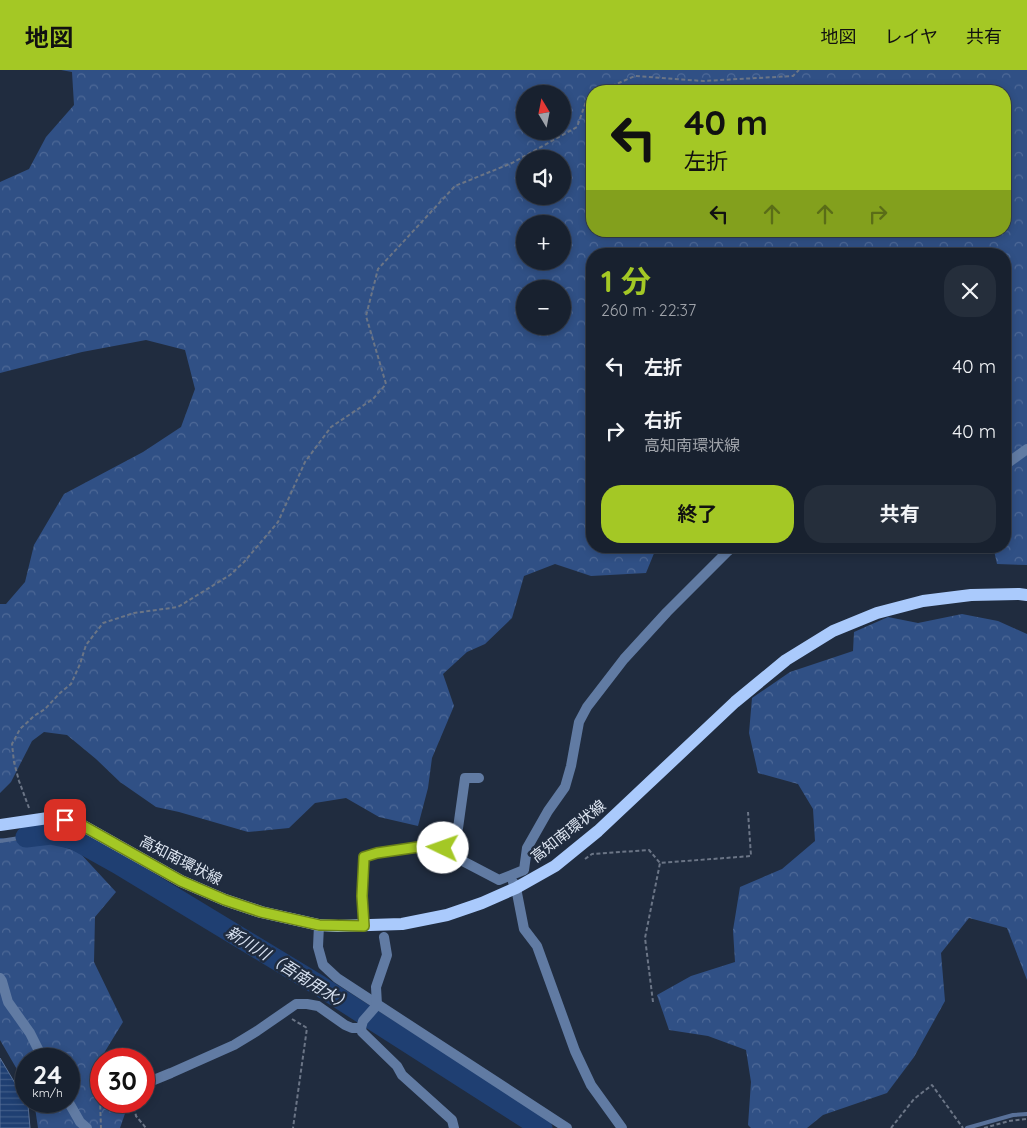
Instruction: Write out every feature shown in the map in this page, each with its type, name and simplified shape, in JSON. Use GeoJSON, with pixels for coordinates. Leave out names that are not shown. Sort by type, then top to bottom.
{"type":"FeatureCollection","features":[{"type":"Feature","properties":{"kind":"main road","name":"高知南環状線"},"geometry":{"type":"LineString","coordinates":[[0,825],[48,818],[78,823],[181,881],[225,900],[261,912],[319,925],[364,926],[402,924],[447,914],[482,903],[513,882],[555,866],[598,831],[735,702],[786,660],[833,631],[877,613],[923,601],[971,595],[1027,595]]}},
{"type":"Feature","properties":{"kind":"street"},"geometry":{"type":"LineString","coordinates":[[1011,461],[1027,449]]}},
{"type":"Feature","properties":{"kind":"street"},"geometry":{"type":"LineString","coordinates":[[513,882],[524,870],[527,848],[565,787],[579,722],[587,707],[624,659],[667,612],[726,553]]}},
{"type":"Feature","properties":{"kind":"street"},"geometry":{"type":"LineString","coordinates":[[443,848],[458,828],[465,778],[479,778]]}},
{"type":"Feature","properties":{"kind":"street"},"geometry":{"type":"LineString","coordinates":[[364,926],[362,896],[364,857],[377,853],[425,846],[443,848],[455,857],[500,880],[513,882]]}},
{"type":"Feature","properties":{"kind":"street"},"geometry":{"type":"LineString","coordinates":[[513,882],[524,929],[537,946],[575,1051],[591,1085],[622,1128]]}},
{"type":"Feature","properties":{"kind":"street"},"geometry":{"type":"LineString","coordinates":[[319,925],[318,947],[323,965],[337,978],[374,1008],[567,1128]]}},
{"type":"Feature","properties":{"kind":"street"},"geometry":{"type":"LineString","coordinates":[[155,1080],[234,1045],[296,1004],[318,1006],[352,1028],[362,1024],[374,1008],[376,987],[387,955],[384,937]]}},
{"type":"Feature","properties":{"kind":"street"},"geometry":{"type":"LineString","coordinates":[[0,978],[8,1002],[30,1033],[38,1048]]}},
{"type":"Feature","properties":{"kind":"street"},"geometry":{"type":"LineString","coordinates":[[362,1024],[362,1032],[397,1066],[402,1076],[452,1120],[454,1128]]}},
{"type":"Feature","properties":{"kind":"street"},"geometry":{"type":"LineString","coordinates":[[75,1113],[80,1122],[87,1128]]}},
{"type":"Feature","properties":{"kind":"path"},"geometry":{"type":"LineString","coordinates":[[614,85],[635,76],[703,81],[793,76],[799,70]]}},
{"type":"Feature","properties":{"kind":"path"},"geometry":{"type":"LineString","coordinates":[[33,820],[14,762],[12,744],[20,729],[45,709],[71,684],[86,646],[103,623],[134,613],[178,607],[230,575],[244,562],[278,522],[305,462],[331,427],[374,398],[386,384],[366,316],[378,269],[455,186],[512,163],[577,127],[586,102]]}},
{"type":"Feature","properties":{"kind":"path"},"geometry":{"type":"LineString","coordinates":[[660,863],[751,856],[748,812]]}},
{"type":"Feature","properties":{"kind":"path"},"geometry":{"type":"LineString","coordinates":[[585,858],[592,854],[649,850],[660,863]]}},
{"type":"Feature","properties":{"kind":"path"},"geometry":{"type":"LineString","coordinates":[[653,1002],[645,938],[660,863]]}},
{"type":"Feature","properties":{"kind":"path"},"geometry":{"type":"LineString","coordinates":[[282,1013],[307,1028],[293,1128]]}},
{"type":"Feature","properties":{"kind":"path"},"geometry":{"type":"LineString","coordinates":[[891,1128],[914,1099],[932,1085],[963,1128]]}},
{"type":"Feature","properties":{"kind":"path"},"geometry":{"type":"LineString","coordinates":[[101,1113],[102,1128]]}},
{"type":"Feature","properties":{"kind":"path"},"geometry":{"type":"LineString","coordinates":[[135,1113],[146,1128]]}},
{"type":"Feature","properties":{"kind":"path"},"geometry":{"type":"LineString","coordinates":[[984,1128],[1009,1121],[1027,1119]]}},
{"type":"Feature","properties":{"kind":"green space"},"geometry":{"type":"Polygon","coordinates":[[[61,70],[1027,70],[1027,565],[997,564],[995,553],[1011,553],[1011,248],[586,248],[586,553],[654,553],[646,573],[591,576],[555,564],[524,576],[512,618],[485,644],[467,652],[443,674],[454,706],[432,758],[428,788],[418,826],[379,817],[346,798],[315,803],[289,828],[248,832],[156,807],[120,782],[67,735],[44,732],[32,741],[11,782],[0,793],[0,604],[6,604],[25,582],[34,545],[64,494],[143,452],[181,427],[195,389],[185,350],[146,340],[82,352],[0,373],[0,182],[29,169],[46,137],[74,105],[72,72],[61,70]]]}},
{"type":"Feature","properties":{"kind":"green space"},"geometry":{"type":"Polygon","coordinates":[[[962,614],[998,621],[1027,634],[1027,980],[1007,928],[969,918],[941,953],[945,1001],[914,1057],[887,1093],[823,1115],[807,1128],[751,1128],[748,1125],[751,1082],[746,1050],[708,1036],[669,1030],[657,995],[691,976],[735,962],[733,930],[740,887],[782,869],[815,841],[813,809],[798,784],[758,773],[749,733],[752,698],[790,672],[853,651],[854,632],[888,617],[918,623],[962,614]]]}},
{"type":"Feature","properties":{"kind":"green space"},"geometry":{"type":"Polygon","coordinates":[[[0,838],[17,841],[46,841],[79,852],[116,892],[95,917],[94,962],[123,1022],[107,1048],[90,1048],[90,1113],[125,1113],[120,1128],[38,1128],[36,1113],[80,1113],[80,1048],[15,1048],[15,1066],[0,1040],[0,838]]]}},
{"type":"Feature","properties":{"kind":"shaded area"},"geometry":{"type":"Polygon","coordinates":[[[0,1058],[15,1083],[15,1113],[29,1113],[30,1128],[0,1128],[0,1058]]]}},
{"type":"Feature","properties":{"kind":"waterway","name":"新川川（吾南用水）"},"geometry":{"type":"LineString","coordinates":[[26,837],[51,834],[74,839],[117,863],[320,986],[542,1128]]}},
{"type":"Feature","properties":{"kind":"waterway"},"geometry":{"type":"LineString","coordinates":[[0,841],[26,837]]}},
{"type":"Feature","properties":{"kind":"waterway"},"geometry":{"type":"LineString","coordinates":[[967,1128],[1013,1115],[1027,1114]]}},
{"type":"Feature","properties":{"kind":"route"},"geometry":{"type":"LineString","coordinates":[[65,820],[78,823],[181,881],[225,900],[261,912],[319,925],[364,926],[362,896],[364,857],[377,853],[425,846],[443,848]]}}]}
